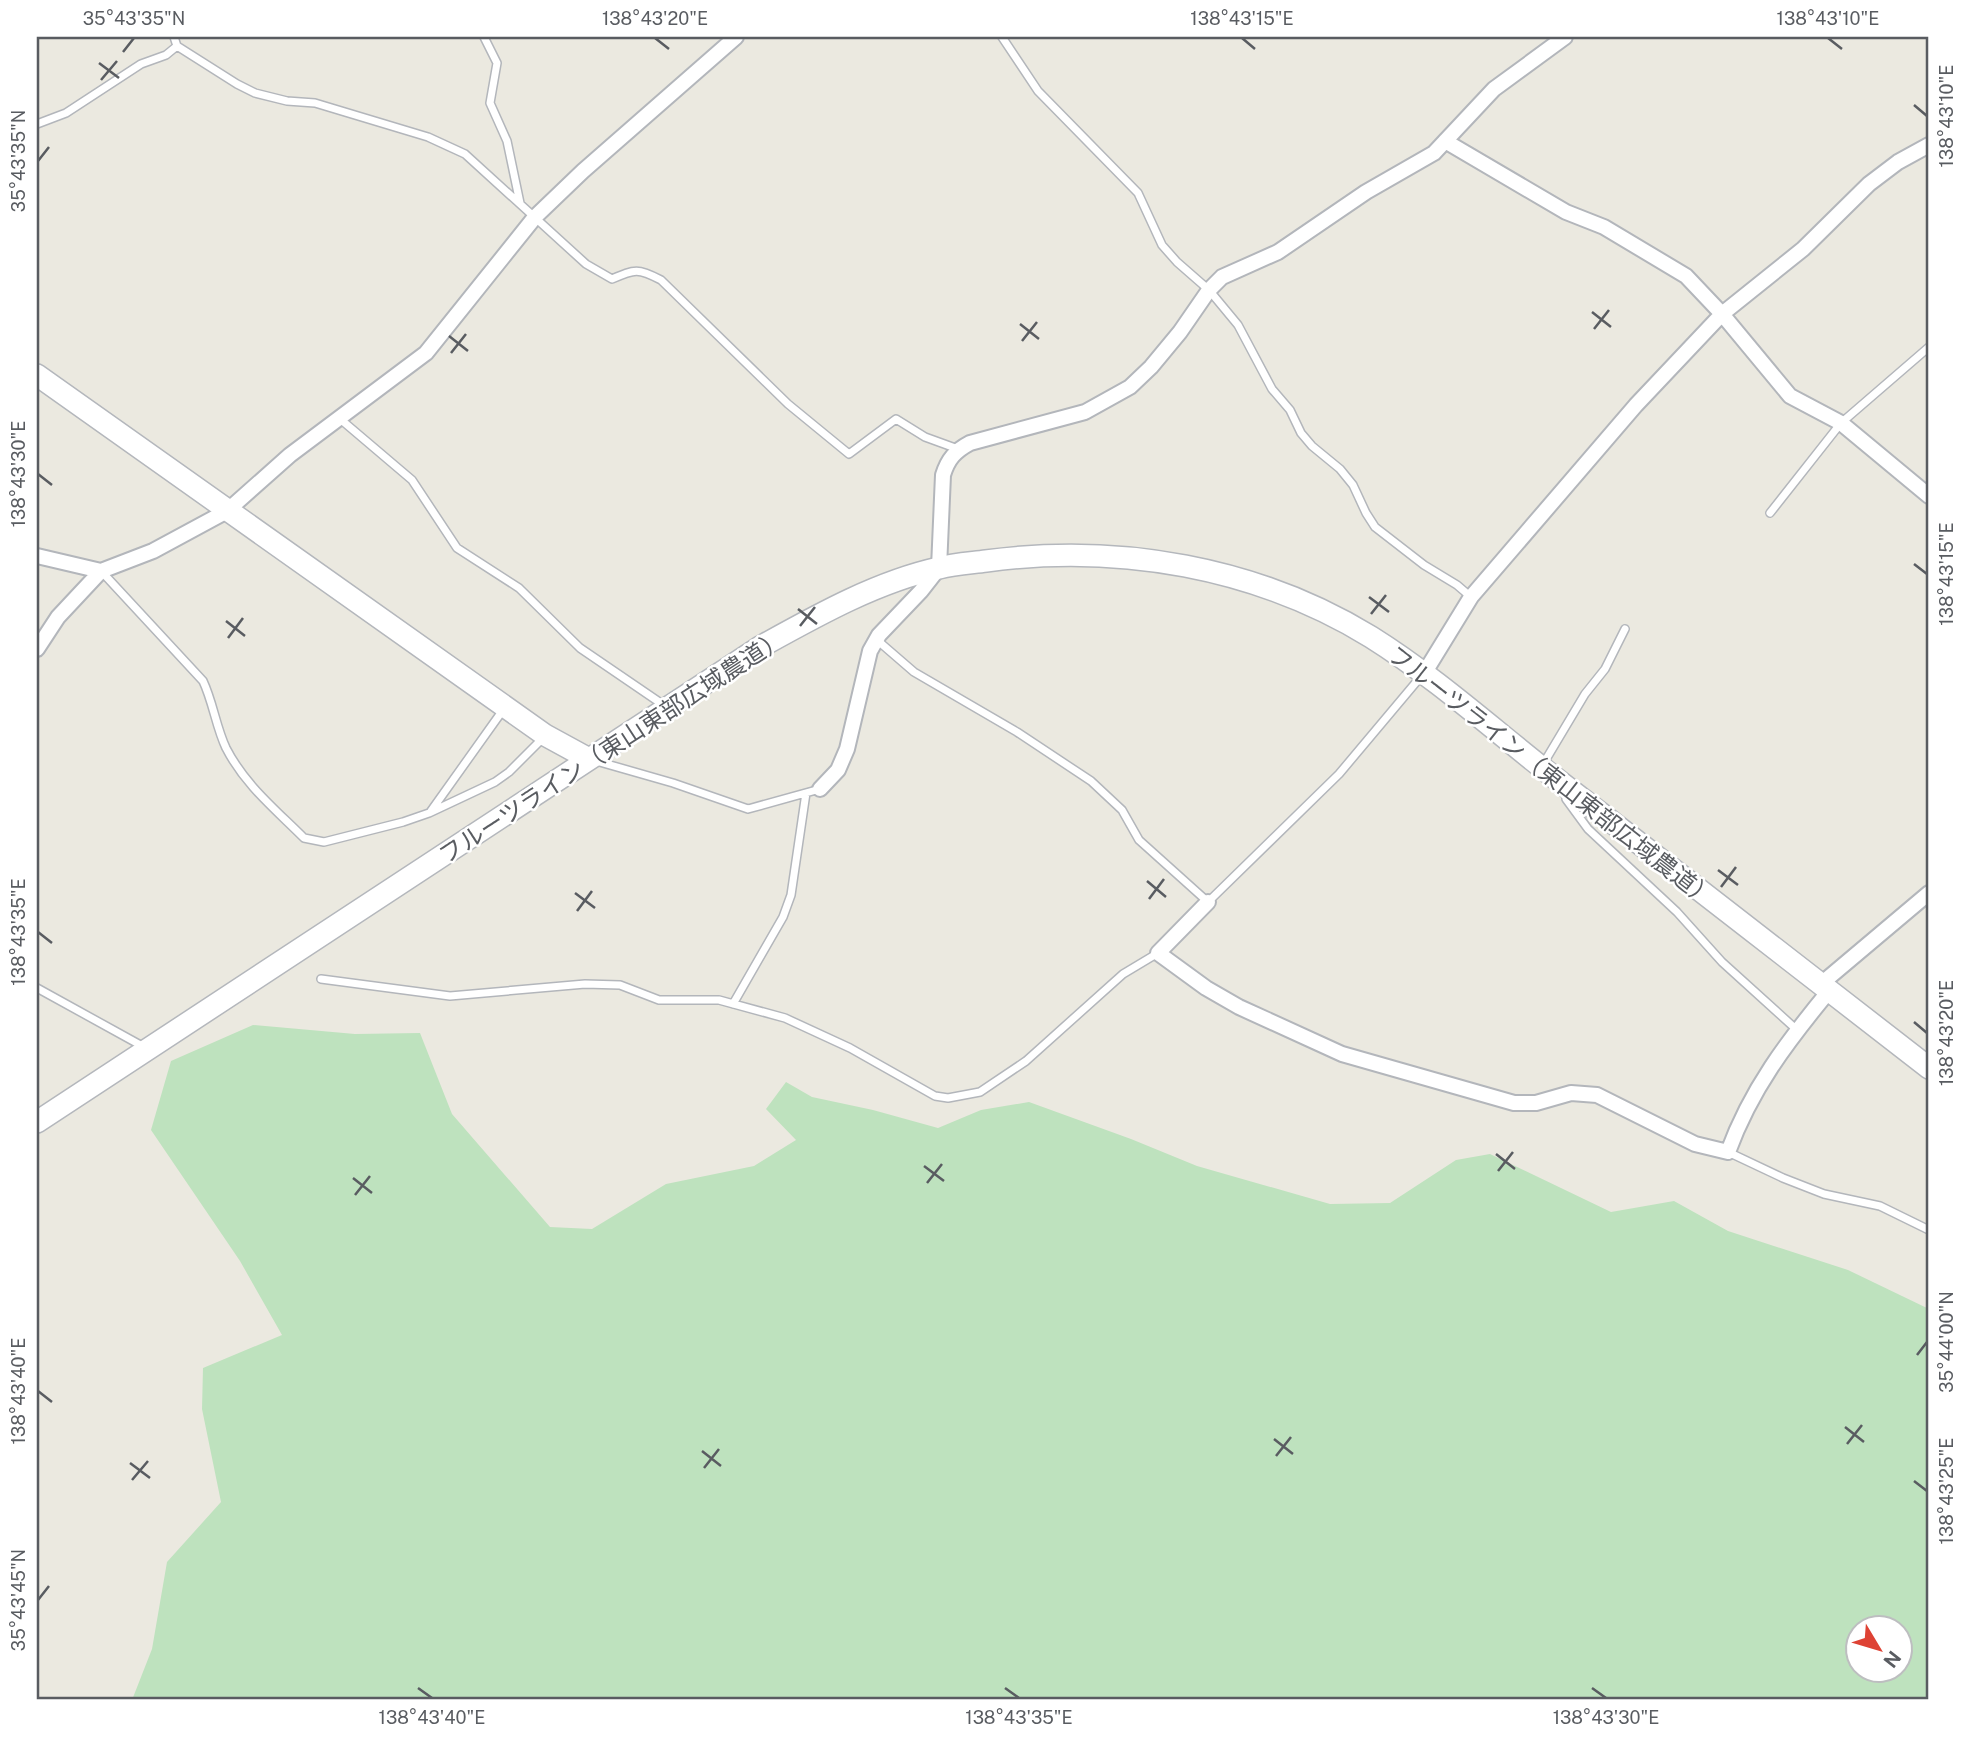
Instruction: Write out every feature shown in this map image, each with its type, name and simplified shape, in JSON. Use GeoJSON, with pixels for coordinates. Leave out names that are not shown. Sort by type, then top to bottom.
{"type":"FeatureCollection","features":[{"type":"Feature","properties":{"kind":"street"},"geometry":{"type":"LineString","coordinates":[[37,649],[58,617],[102,571],[153,551],[228,511],[289,455],[426,353],[535,217],[583,171],[736,37]]}},
{"type":"Feature","properties":{"kind":"street"},"geometry":{"type":"LineString","coordinates":[[813,791],[838,770],[847,750],[865,669],[876,640],[939,568],[943,475],[948,461],[958,449],[970,443],[1085,412],[1130,387],[1151,367],[1180,332],[1209,290],[1222,277],[1278,252],[1366,192],[1434,153],[1494,89],[1565,37]]}},
{"type":"Feature","properties":{"kind":"street"},"geometry":{"type":"LineString","coordinates":[[1445,141],[1566,212],[1604,227],[1686,276],[1722,314],[1790,396],[1841,423],[1929,496]]}},
{"type":"Feature","properties":{"kind":"street"},"geometry":{"type":"LineString","coordinates":[[1425,672],[1471,597],[1636,405],[1722,314],[1803,249],[1868,184],[1898,162],[1929,145]]}},
{"type":"Feature","properties":{"kind":"street"},"geometry":{"type":"LineString","coordinates":[[37,374],[545,735],[589,758]]}},
{"type":"Feature","properties":{"kind":"street","name":"フルーツライン（東山東部広域農道）"},"geometry":{"type":"LineString","coordinates":[[37,1122],[760,647],[809,620],[872,591],[939,568],[1056,554],[1152,560],[1198,569],[1270,589],[1322,611],[1368,636],[1425,672],[1541,767],[1929,1068]]}},
{"type":"Feature","properties":{"kind":"street"},"geometry":{"type":"LineString","coordinates":[[37,556],[102,571]]}},
{"type":"Feature","properties":{"kind":"street"},"geometry":{"type":"LineString","coordinates":[[1208,902],[1158,953],[1206,988],[1238,1007],[1342,1054],[1514,1103],[1536,1103],[1571,1093],[1597,1095],[1695,1144],[1728,1152],[1741,1118],[1779,1052],[1825,987],[1929,893]]}},
{"type":"Feature","properties":{"kind":"lane"},"geometry":{"type":"LineString","coordinates":[[174,37],[177,46],[237,85],[255,93],[287,101],[315,103],[428,137],[465,154],[586,264],[612,279],[630,271],[641,270],[661,280],[788,404],[849,454],[897,419],[926,437],[958,449]]}},
{"type":"Feature","properties":{"kind":"lane"},"geometry":{"type":"LineString","coordinates":[[485,37],[497,63],[490,103],[507,141],[520,204]]}},
{"type":"Feature","properties":{"kind":"lane"},"geometry":{"type":"LineString","coordinates":[[1002,37],[1038,90],[1130,182],[1138,193],[1162,245],[1209,290],[1238,325],[1272,388],[1290,410],[1301,433],[1340,469],[1353,485],[1376,527],[1424,565],[1471,597]]}},
{"type":"Feature","properties":{"kind":"lane"},"geometry":{"type":"LineString","coordinates":[[37,124],[66,113],[141,64],[166,55],[177,46]]}},
{"type":"Feature","properties":{"kind":"lane"},"geometry":{"type":"LineString","coordinates":[[1770,513],[1841,423],[1929,347]]}},
{"type":"Feature","properties":{"kind":"lane"},"geometry":{"type":"LineString","coordinates":[[338,418],[412,481],[457,548],[519,588],[580,648],[668,708]]}},
{"type":"Feature","properties":{"kind":"lane"},"geometry":{"type":"LineString","coordinates":[[102,571],[203,681],[225,746],[246,781],[304,838],[324,842],[429,813],[495,782],[509,772],[545,735]]}},
{"type":"Feature","properties":{"kind":"lane"},"geometry":{"type":"LineString","coordinates":[[1541,767],[1585,694],[1605,668],[1625,629]]}},
{"type":"Feature","properties":{"kind":"lane"},"geometry":{"type":"LineString","coordinates":[[876,640],[914,672],[1017,732],[1091,781],[1122,810],[1139,840],[1208,902],[1339,774],[1425,672]]}},
{"type":"Feature","properties":{"kind":"lane"},"geometry":{"type":"LineString","coordinates":[[429,813],[505,706]]}},
{"type":"Feature","properties":{"kind":"lane"},"geometry":{"type":"LineString","coordinates":[[589,758],[748,809],[813,791],[791,895],[783,917],[733,1004]]}},
{"type":"Feature","properties":{"kind":"lane"},"geometry":{"type":"LineString","coordinates":[[1568,788],[1566,799],[1588,829],[1677,912],[1722,962],[1797,1030]]}},
{"type":"Feature","properties":{"kind":"lane"},"geometry":{"type":"LineString","coordinates":[[321,979],[450,996],[585,984],[620,985],[659,1000],[719,1000],[785,1018],[850,1048],[935,1096],[948,1098],[981,1092],[1026,1061],[1123,974],[1158,953]]}},
{"type":"Feature","properties":{"kind":"lane"},"geometry":{"type":"LineString","coordinates":[[37,988],[148,1049]]}},
{"type":"Feature","properties":{"kind":"lane"},"geometry":{"type":"LineString","coordinates":[[1728,1152],[1824,1194],[1881,1206],[1929,1230]]}},
{"type":"Feature","properties":{"kind":"green space"},"geometry":{"type":"Polygon","coordinates":[[[253,1025],[355,1034],[420,1033],[452,1114],[550,1227],[592,1229],[666,1184],[754,1166],[796,1140],[766,1109],[786,1082],[812,1097],[938,1128],[981,1110],[1029,1102],[1197,1166],[1330,1204],[1390,1203],[1456,1160],[1490,1154],[1611,1212],[1674,1201],[1728,1231],[1848,1270],[1929,1309],[1929,1700],[132,1700],[152,1649],[167,1562],[221,1502],[202,1409],[203,1368],[282,1335],[240,1261],[151,1130],[171,1061],[253,1025]]]}}]}
